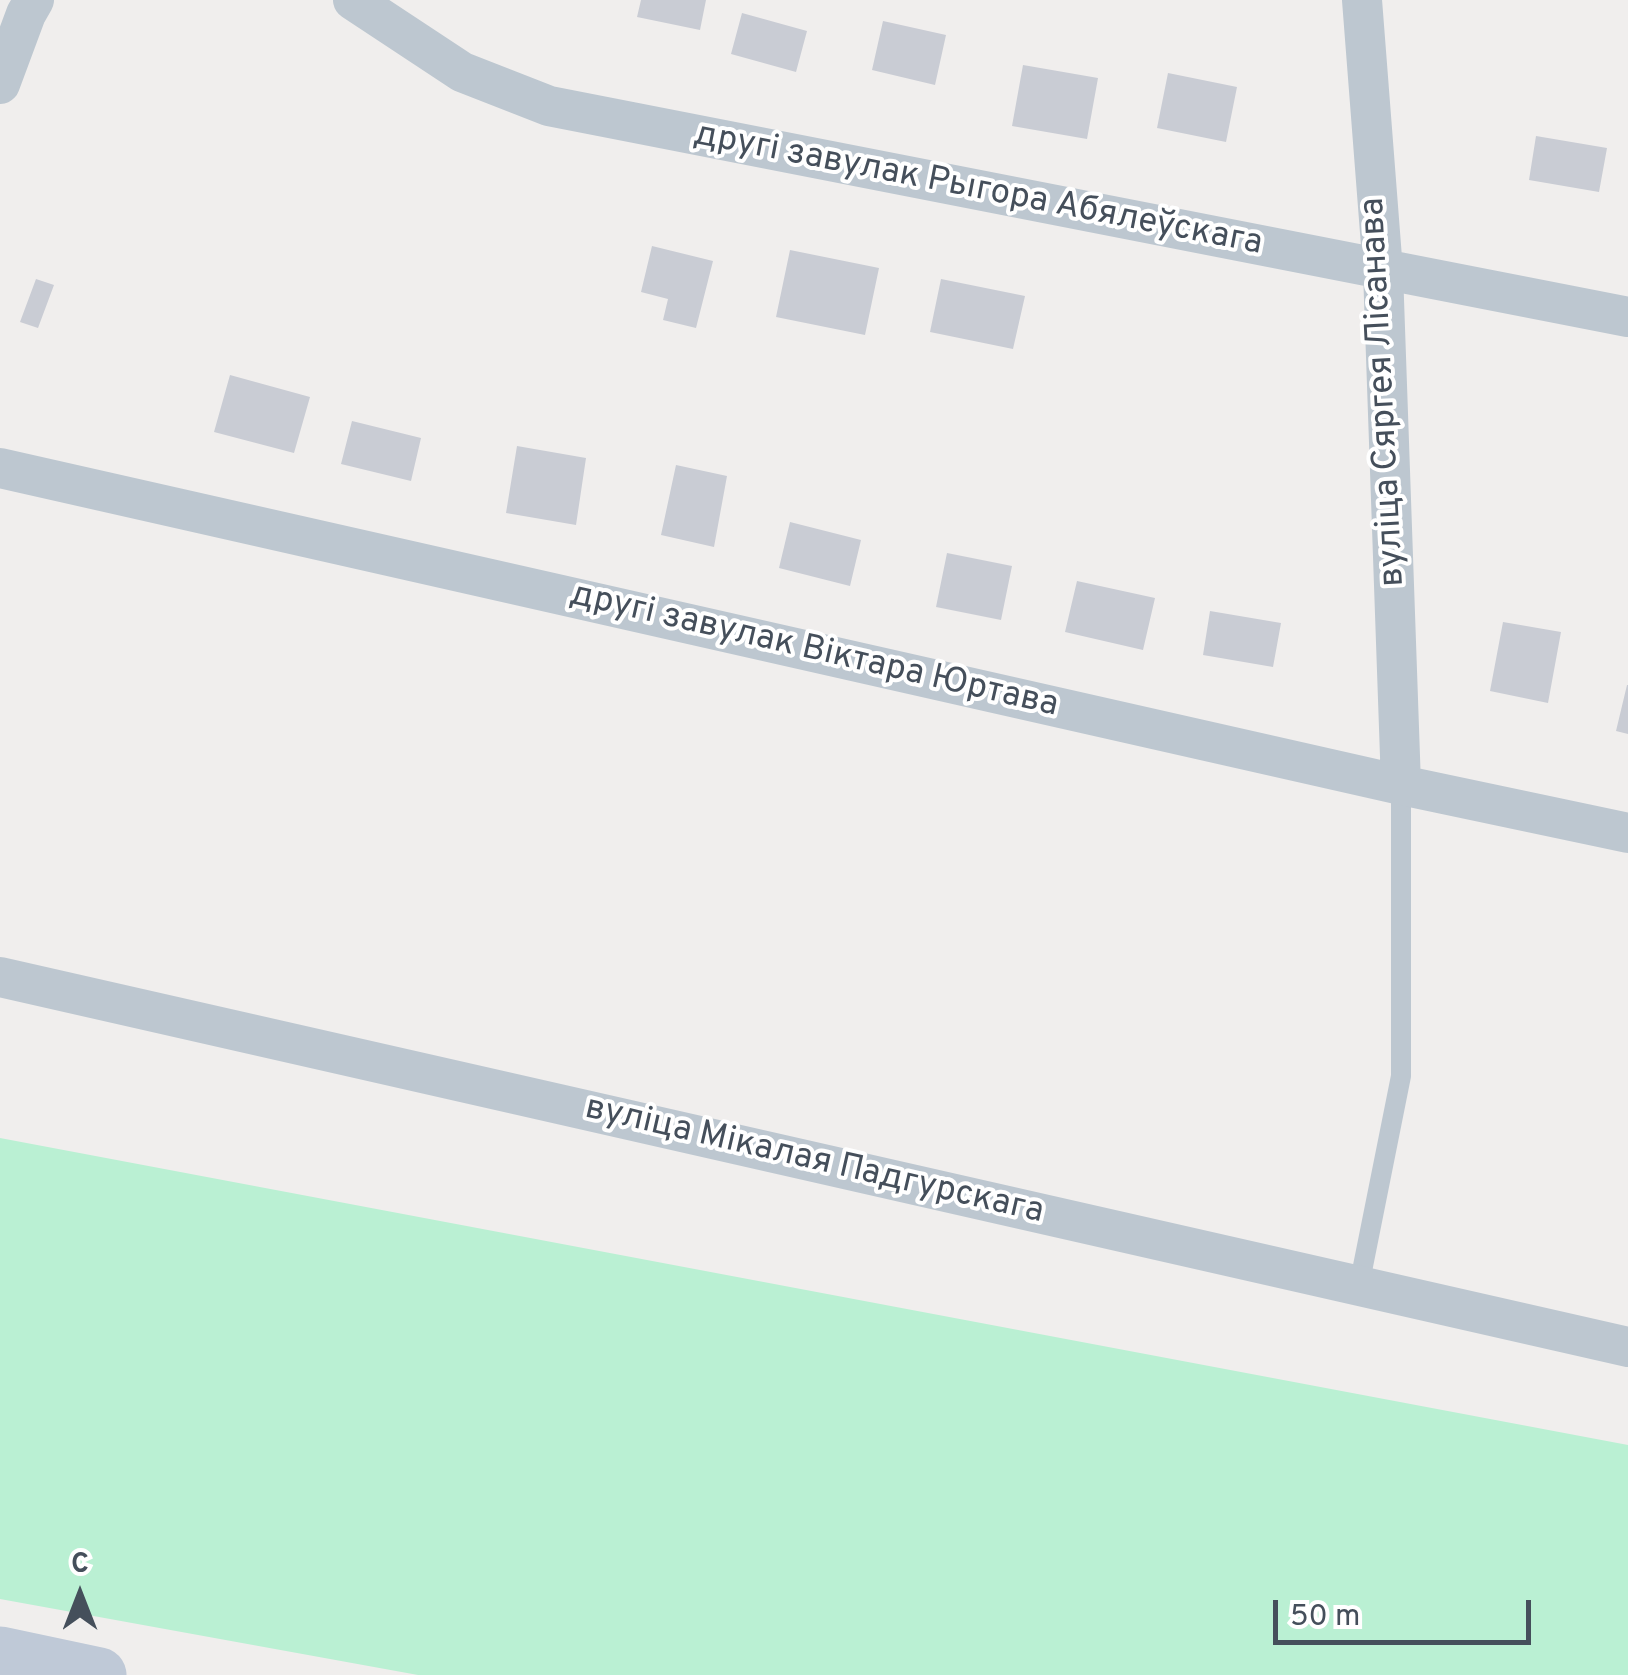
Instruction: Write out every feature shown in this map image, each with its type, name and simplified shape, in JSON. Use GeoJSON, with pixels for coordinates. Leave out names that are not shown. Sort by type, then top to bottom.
{"type":"FeatureCollection","features":[{"type":"Feature","properties":{"kind":"main road"},"geometry":{"type":"LineString","coordinates":[[0,1654],[100,1675]]}},
{"type":"Feature","properties":{"kind":"street"},"geometry":{"type":"LineString","coordinates":[[0,84],[34,0]]}},
{"type":"Feature","properties":{"kind":"street","name":"другі завулак Рыгора Абялеўскага"},"geometry":{"type":"LineString","coordinates":[[353,0],[462,72],[549,106],[1628,317]]}},
{"type":"Feature","properties":{"kind":"street","name":"вуліца Сяргея Лісанава"},"geometry":{"type":"LineString","coordinates":[[1362,0],[1383,271],[1401,785]]}},
{"type":"Feature","properties":{"kind":"street","name":"другі завулак Віктара Юртава"},"geometry":{"type":"LineString","coordinates":[[0,468],[1628,833]]}},
{"type":"Feature","properties":{"kind":"street","name":"вуліца Мікалая Падгурскага"},"geometry":{"type":"LineString","coordinates":[[0,977],[1628,1347]]}},
{"type":"Feature","properties":{"kind":"lane"},"geometry":{"type":"LineString","coordinates":[[1359,1286],[1401,1076],[1401,785]]}},
{"type":"Feature","properties":{"kind":"green space"},"geometry":{"type":"Polygon","coordinates":[[[0,1138],[1628,1445],[1628,1675],[418,1675],[0,1599],[0,1138]]]}},
{"type":"Feature","properties":{"kind":"building"},"geometry":{"type":"Polygon","coordinates":[[[641,0],[706,0],[700,30],[637,17],[641,0]]]}},
{"type":"Feature","properties":{"kind":"building"},"geometry":{"type":"Polygon","coordinates":[[[742,13],[807,31],[796,72],[731,54],[742,13]]]}},
{"type":"Feature","properties":{"kind":"building"},"geometry":{"type":"Polygon","coordinates":[[[883,21],[946,35],[935,85],[872,70],[883,21]]]}},
{"type":"Feature","properties":{"kind":"building"},"geometry":{"type":"Polygon","coordinates":[[[1023,65],[1098,78],[1087,139],[1012,126],[1023,65]]]}},
{"type":"Feature","properties":{"kind":"building"},"geometry":{"type":"Polygon","coordinates":[[[1168,73],[1237,87],[1226,142],[1157,128],[1168,73]]]}},
{"type":"Feature","properties":{"kind":"building"},"geometry":{"type":"Polygon","coordinates":[[[1536,136],[1607,148],[1599,192],[1529,180],[1536,136]]]}},
{"type":"Feature","properties":{"kind":"building"},"geometry":{"type":"Polygon","coordinates":[[[652,246],[713,261],[696,328],[663,320],[668,299],[641,292],[652,246]]]}},
{"type":"Feature","properties":{"kind":"building"},"geometry":{"type":"Polygon","coordinates":[[[790,250],[879,268],[865,335],[776,317],[790,250]]]}},
{"type":"Feature","properties":{"kind":"building"},"geometry":{"type":"Polygon","coordinates":[[[36,279],[54,285],[38,328],[20,322],[36,279]]]}},
{"type":"Feature","properties":{"kind":"building"},"geometry":{"type":"Polygon","coordinates":[[[941,279],[1025,296],[1013,349],[930,332],[941,279]]]}},
{"type":"Feature","properties":{"kind":"building"},"geometry":{"type":"Polygon","coordinates":[[[230,375],[310,397],[294,453],[214,432],[230,375]]]}},
{"type":"Feature","properties":{"kind":"building"},"geometry":{"type":"Polygon","coordinates":[[[352,421],[421,438],[411,481],[341,464],[352,421]]]}},
{"type":"Feature","properties":{"kind":"building"},"geometry":{"type":"Polygon","coordinates":[[[517,446],[586,458],[576,525],[506,513],[517,446]]]}},
{"type":"Feature","properties":{"kind":"building"},"geometry":{"type":"Polygon","coordinates":[[[676,465],[727,476],[714,547],[661,535],[676,465]]]}},
{"type":"Feature","properties":{"kind":"building"},"geometry":{"type":"Polygon","coordinates":[[[790,522],[861,540],[850,586],[779,568],[790,522]]]}},
{"type":"Feature","properties":{"kind":"building"},"geometry":{"type":"Polygon","coordinates":[[[947,553],[1012,566],[1001,620],[936,607],[947,553]]]}},
{"type":"Feature","properties":{"kind":"building"},"geometry":{"type":"Polygon","coordinates":[[[1077,581],[1155,598],[1143,650],[1065,632],[1077,581]]]}},
{"type":"Feature","properties":{"kind":"building"},"geometry":{"type":"Polygon","coordinates":[[[1210,611],[1281,623],[1273,667],[1203,655],[1210,611]]]}},
{"type":"Feature","properties":{"kind":"building"},"geometry":{"type":"Polygon","coordinates":[[[1503,622],[1561,632],[1548,703],[1490,691],[1503,622]]]}},
{"type":"Feature","properties":{"kind":"building"},"geometry":{"type":"Polygon","coordinates":[[[1628,685],[1628,734],[1616,731],[1628,685]]]}}]}
